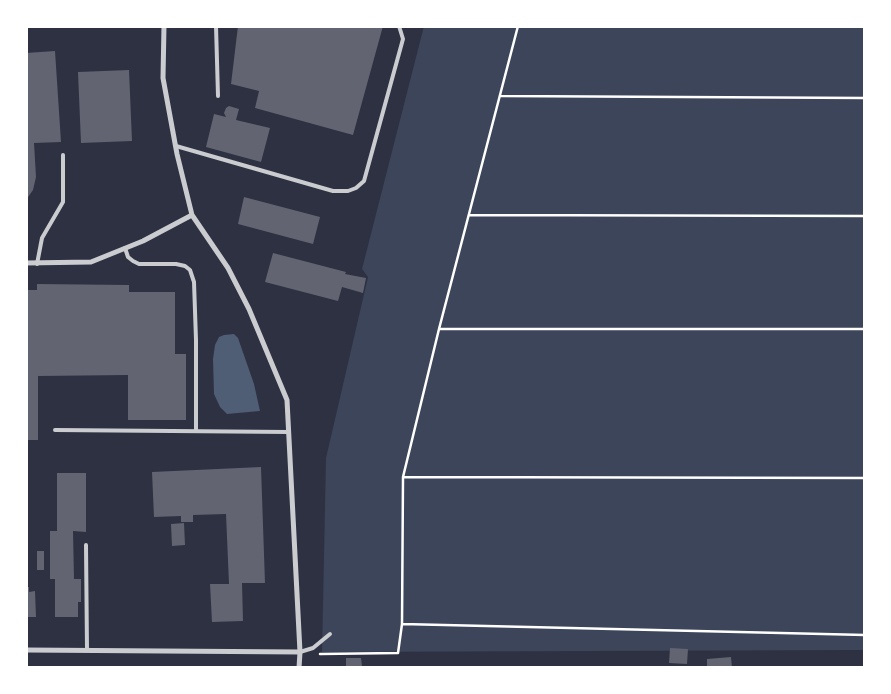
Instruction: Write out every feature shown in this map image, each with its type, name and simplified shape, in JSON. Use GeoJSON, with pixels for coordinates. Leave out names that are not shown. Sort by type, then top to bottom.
{"type":"FeatureCollection","features":[{"type":"Feature","properties":{"kind":"street"},"geometry":{"type":"LineString","coordinates":[[164,26],[164,78],[176,146],[192,215],[228,268],[249,309],[287,400],[300,652],[299,668]]}},
{"type":"Feature","properties":{"kind":"street"},"geometry":{"type":"LineString","coordinates":[[26,263],[91,262],[144,241],[192,215]]}},
{"type":"Feature","properties":{"kind":"street"},"geometry":{"type":"LineString","coordinates":[[26,650],[300,652]]}},
{"type":"Feature","properties":{"kind":"lane"},"geometry":{"type":"LineString","coordinates":[[216,26],[218,96]]}},
{"type":"Feature","properties":{"kind":"lane"},"geometry":{"type":"LineString","coordinates":[[176,146],[333,190],[348,191],[356,188],[364,181],[403,39],[399,26]]}},
{"type":"Feature","properties":{"kind":"lane"},"geometry":{"type":"LineString","coordinates":[[36,264],[42,238],[63,202],[63,155]]}},
{"type":"Feature","properties":{"kind":"lane"},"geometry":{"type":"LineString","coordinates":[[125,248],[128,257],[139,264],[176,264],[190,270],[194,282],[196,431]]}},
{"type":"Feature","properties":{"kind":"lane"},"geometry":{"type":"LineString","coordinates":[[55,430],[289,432]]}},
{"type":"Feature","properties":{"kind":"lane"},"geometry":{"type":"LineString","coordinates":[[86,546],[87,650]]}},
{"type":"Feature","properties":{"kind":"lane"},"geometry":{"type":"LineString","coordinates":[[300,652],[313,648],[330,634]]}},
{"type":"Feature","properties":{"kind":"path"},"geometry":{"type":"LineString","coordinates":[[318,654],[398,652],[402,624],[403,477],[439,329],[518,26]]}},
{"type":"Feature","properties":{"kind":"path"},"geometry":{"type":"LineString","coordinates":[[501,96],[865,98]]}},
{"type":"Feature","properties":{"kind":"path"},"geometry":{"type":"LineString","coordinates":[[470,214],[865,216]]}},
{"type":"Feature","properties":{"kind":"path"},"geometry":{"type":"LineString","coordinates":[[439,329],[865,329]]}},
{"type":"Feature","properties":{"kind":"path"},"geometry":{"type":"LineString","coordinates":[[403,477],[865,478]]}},
{"type":"Feature","properties":{"kind":"path"},"geometry":{"type":"LineString","coordinates":[[402,624],[865,635]]}},
{"type":"Feature","properties":{"kind":"shaded area"},"geometry":{"type":"Polygon","coordinates":[[[424,26],[865,26],[865,650],[322,652],[326,458],[368,277],[362,269],[424,26]]]}},
{"type":"Feature","properties":{"kind":"shaded area"},"geometry":{"type":"Polygon","coordinates":[[[234,334],[238,338],[254,384],[260,411],[227,414],[220,407],[214,394],[213,359],[215,345],[219,337],[234,334]]]}},
{"type":"Feature","properties":{"kind":"building"},"geometry":{"type":"Polygon","coordinates":[[[238,26],[383,26],[353,135],[255,108],[259,91],[231,84],[238,26]]]}},
{"type":"Feature","properties":{"kind":"building"},"geometry":{"type":"Polygon","coordinates":[[[55,51],[61,142],[34,143],[36,177],[33,190],[26,200],[26,53],[55,51]]]}},
{"type":"Feature","properties":{"kind":"building"},"geometry":{"type":"Polygon","coordinates":[[[129,70],[132,141],[81,143],[78,72],[129,70]]]}},
{"type":"Feature","properties":{"kind":"building"},"geometry":{"type":"Polygon","coordinates":[[[229,106],[239,109],[236,120],[270,128],[261,162],[206,147],[214,114],[226,117],[224,113],[229,106]]]}},
{"type":"Feature","properties":{"kind":"building"},"geometry":{"type":"Polygon","coordinates":[[[244,197],[320,217],[313,244],[238,224],[244,197]]]}},
{"type":"Feature","properties":{"kind":"building"},"geometry":{"type":"Polygon","coordinates":[[[273,253],[346,272],[345,274],[366,278],[363,293],[342,287],[338,301],[265,282],[273,253]]]}},
{"type":"Feature","properties":{"kind":"building"},"geometry":{"type":"Polygon","coordinates":[[[37,284],[129,285],[129,292],[175,292],[175,354],[186,354],[186,420],[128,420],[128,375],[38,376],[38,440],[26,440],[26,290],[37,290],[37,284]]]}},
{"type":"Feature","properties":{"kind":"building"},"geometry":{"type":"Polygon","coordinates":[[[261,467],[265,583],[242,583],[243,621],[212,622],[210,584],[229,584],[226,514],[193,515],[193,522],[181,522],[181,516],[154,517],[152,472],[261,467]]]}},
{"type":"Feature","properties":{"kind":"building"},"geometry":{"type":"Polygon","coordinates":[[[57,473],[86,473],[86,532],[73,531],[74,579],[81,579],[81,602],[78,602],[78,617],[55,617],[55,579],[50,579],[50,531],[57,531],[57,473]]]}},
{"type":"Feature","properties":{"kind":"building"},"geometry":{"type":"Polygon","coordinates":[[[184,523],[185,545],[172,546],[171,524],[184,523]]]}},
{"type":"Feature","properties":{"kind":"building"},"geometry":{"type":"Polygon","coordinates":[[[37,551],[44,551],[44,570],[37,570],[37,551]]]}},
{"type":"Feature","properties":{"kind":"building"},"geometry":{"type":"Polygon","coordinates":[[[26,587],[29,587],[29,592],[35,591],[36,617],[26,617],[26,587]]]}},
{"type":"Feature","properties":{"kind":"building"},"geometry":{"type":"Polygon","coordinates":[[[670,648],[688,649],[687,664],[669,663],[670,648]]]}},
{"type":"Feature","properties":{"kind":"building"},"geometry":{"type":"Polygon","coordinates":[[[731,657],[732,668],[707,668],[707,659],[731,657]]]}},
{"type":"Feature","properties":{"kind":"building"},"geometry":{"type":"Polygon","coordinates":[[[346,658],[361,658],[362,666],[346,667],[346,658]]]}}]}
